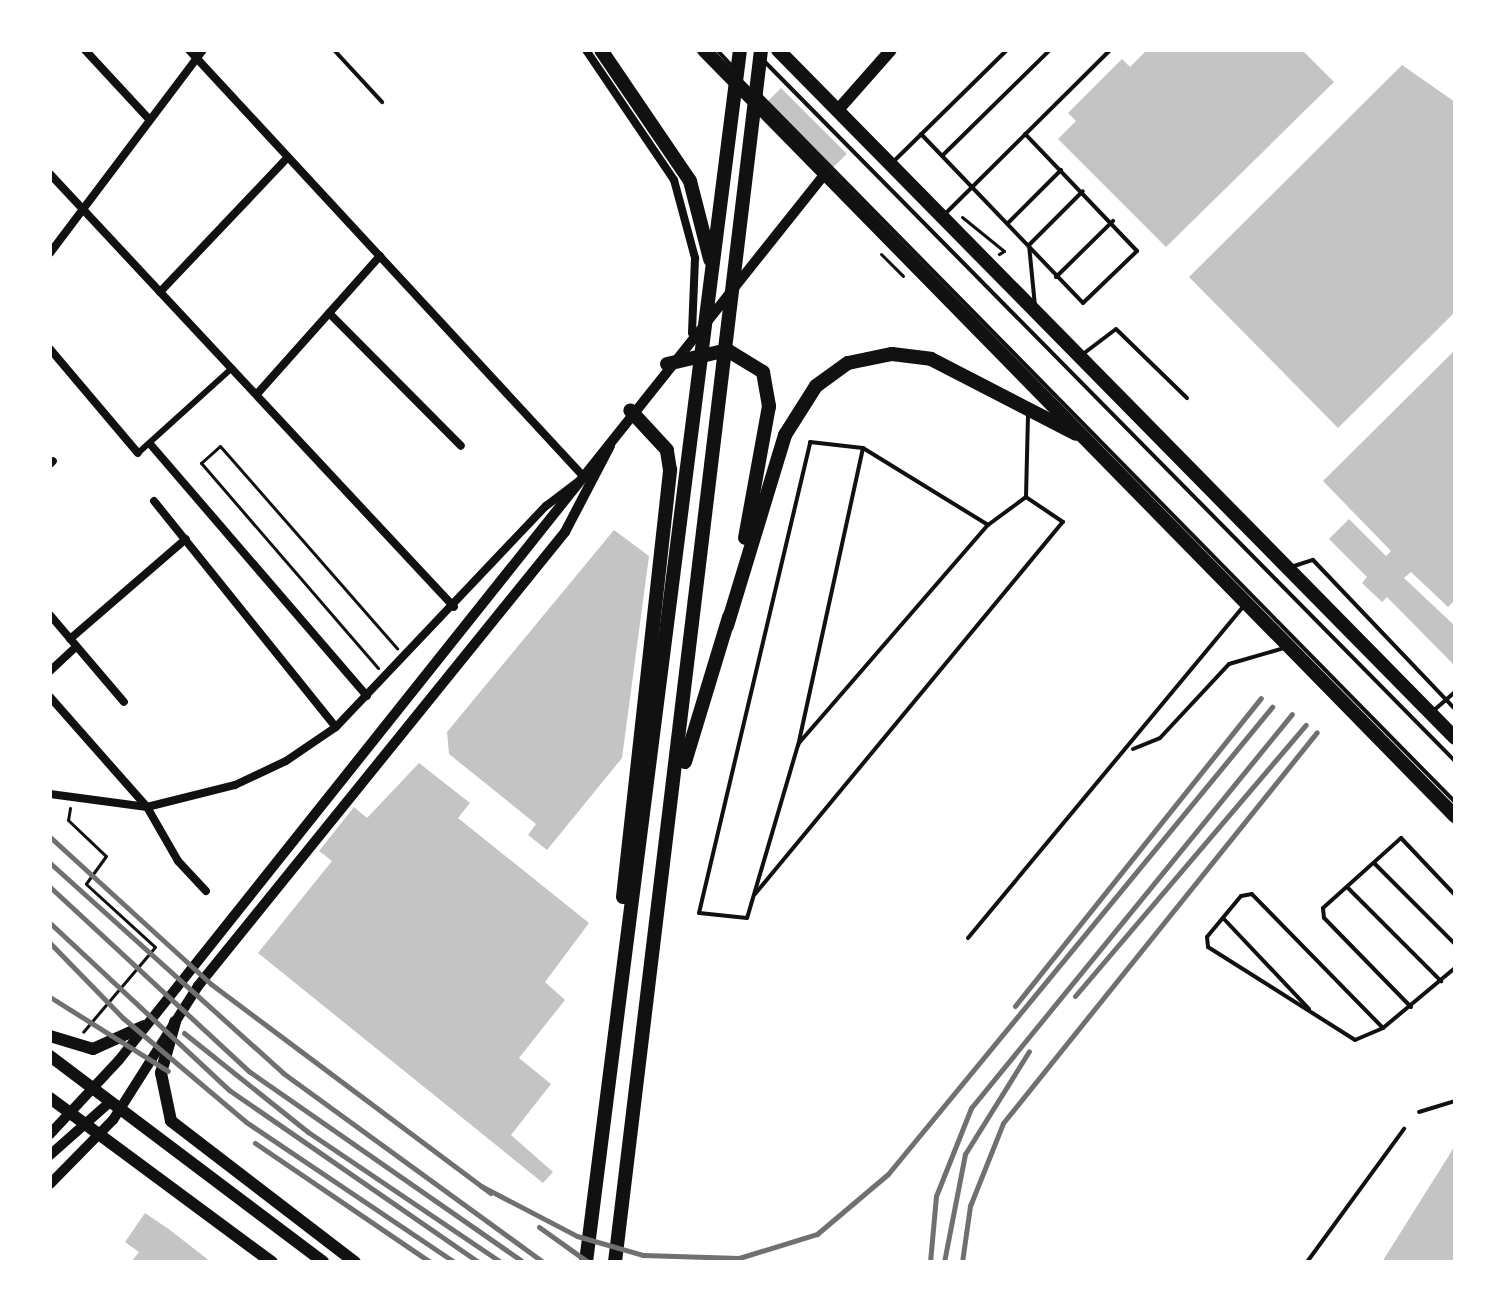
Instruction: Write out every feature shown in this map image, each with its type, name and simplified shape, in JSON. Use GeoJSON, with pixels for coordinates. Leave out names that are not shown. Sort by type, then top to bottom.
{"type":"FeatureCollection","features":[{"type":"Feature","properties":{"kind":"main road"},"geometry":{"type":"LineString","coordinates":[[601,50],[690,181],[713,274]]}},
{"type":"Feature","properties":{"kind":"main road"},"geometry":{"type":"LineString","coordinates":[[704,50],[1076,434],[1455,816]]}},
{"type":"Feature","properties":{"kind":"main road"},"geometry":{"type":"LineString","coordinates":[[586,1262],[740,50]]}},
{"type":"Feature","properties":{"kind":"main road"},"geometry":{"type":"LineString","coordinates":[[615,1262],[675,793],[761,50]]}},
{"type":"Feature","properties":{"kind":"main road"},"geometry":{"type":"LineString","coordinates":[[837,111],[891,50]]}},
{"type":"Feature","properties":{"kind":"main road"},"geometry":{"type":"LineString","coordinates":[[782,52],[1079,359],[1455,738]]}},
{"type":"Feature","properties":{"kind":"main road"},"geometry":{"type":"LineString","coordinates":[[667,364],[727,350],[753,362],[769,389],[727,626]]}},
{"type":"Feature","properties":{"kind":"main road"},"geometry":{"type":"LineString","coordinates":[[675,793],[719,658],[785,435],[832,373],[869,356],[931,359],[1076,434]]}},
{"type":"Feature","properties":{"kind":"main road"},"geometry":{"type":"LineString","coordinates":[[624,949],[623,855],[668,493],[667,450],[630,410]]}},
{"type":"Feature","properties":{"kind":"main road"},"geometry":{"type":"LineString","coordinates":[[175,1022],[161,1073],[171,1121],[355,1262]]}},
{"type":"Feature","properties":{"kind":"main road"},"geometry":{"type":"LineString","coordinates":[[50,1036],[93,1049],[144,1026]]}},
{"type":"Feature","properties":{"kind":"main road"},"geometry":{"type":"LineString","coordinates":[[50,1056],[323,1262]]}},
{"type":"Feature","properties":{"kind":"main road"},"geometry":{"type":"LineString","coordinates":[[50,1098],[272,1262]]}},
{"type":"Feature","properties":{"kind":"street"},"geometry":{"type":"LineString","coordinates":[[85,50],[148,118]]}},
{"type":"Feature","properties":{"kind":"street"},"geometry":{"type":"LineString","coordinates":[[189,50],[200,54],[288,157],[584,477]]}},
{"type":"Feature","properties":{"kind":"street"},"geometry":{"type":"LineString","coordinates":[[586,50],[674,180],[696,267],[692,333]]}},
{"type":"Feature","properties":{"kind":"street"},"geometry":{"type":"LineString","coordinates":[[50,253],[80,205],[200,54]]}},
{"type":"Feature","properties":{"kind":"street"},"geometry":{"type":"LineString","coordinates":[[160,292],[288,157]]}},
{"type":"Feature","properties":{"kind":"street"},"geometry":{"type":"LineString","coordinates":[[50,174],[454,607]]}},
{"type":"Feature","properties":{"kind":"street"},"geometry":{"type":"LineString","coordinates":[[50,1134],[144,1026],[246,894],[584,477],[630,410],[824,175]]}},
{"type":"Feature","properties":{"kind":"street"},"geometry":{"type":"LineString","coordinates":[[257,394],[380,256]]}},
{"type":"Feature","properties":{"kind":"street"},"geometry":{"type":"LineString","coordinates":[[329,313],[461,446]]}},
{"type":"Feature","properties":{"kind":"street"},"geometry":{"type":"LineString","coordinates":[[50,349],[138,453],[151,445],[232,368]]}},
{"type":"Feature","properties":{"kind":"street"},"geometry":{"type":"LineString","coordinates":[[50,1184],[113,1120],[175,1022],[261,909],[565,532],[612,437]]}},
{"type":"Feature","properties":{"kind":"street"},"geometry":{"type":"LineString","coordinates":[[151,445],[367,696]]}},
{"type":"Feature","properties":{"kind":"street"},"geometry":{"type":"LineString","coordinates":[[50,794],[147,807],[235,785],[336,727],[454,607],[546,506],[584,477]]}},
{"type":"Feature","properties":{"kind":"street"},"geometry":{"type":"LineString","coordinates":[[154,501],[336,727]]}},
{"type":"Feature","properties":{"kind":"street"},"geometry":{"type":"LineString","coordinates":[[70,639],[186,539]]}},
{"type":"Feature","properties":{"kind":"street"},"geometry":{"type":"LineString","coordinates":[[50,615],[124,702]]}},
{"type":"Feature","properties":{"kind":"street"},"geometry":{"type":"LineString","coordinates":[[50,671],[76,647]]}},
{"type":"Feature","properties":{"kind":"street"},"geometry":{"type":"LineString","coordinates":[[50,697],[147,807],[178,861],[206,891]]}},
{"type":"Feature","properties":{"kind":"street"},"geometry":{"type":"LineString","coordinates":[[50,1155],[89,1127],[110,1102]]}},
{"type":"Feature","properties":{"kind":"lane"},"geometry":{"type":"LineString","coordinates":[[334,50],[382,102]]}},
{"type":"Feature","properties":{"kind":"lane"},"geometry":{"type":"LineString","coordinates":[[717,50],[1455,802]]}},
{"type":"Feature","properties":{"kind":"lane"},"geometry":{"type":"LineString","coordinates":[[753,50],[1455,761]]}},
{"type":"Feature","properties":{"kind":"lane"},"geometry":{"type":"LineString","coordinates":[[889,165],[1007,50]]}},
{"type":"Feature","properties":{"kind":"lane"},"geometry":{"type":"LineString","coordinates":[[942,155],[1050,50]]}},
{"type":"Feature","properties":{"kind":"lane"},"geometry":{"type":"LineString","coordinates":[[941,217],[1110,50]]}},
{"type":"Feature","properties":{"kind":"lane"},"geometry":{"type":"LineString","coordinates":[[921,134],[1083,303],[1133,257],[1134,246],[1025,134]]}},
{"type":"Feature","properties":{"kind":"lane"},"geometry":{"type":"LineString","coordinates":[[1008,223],[1061,170]]}},
{"type":"Feature","properties":{"kind":"lane"},"geometry":{"type":"LineString","coordinates":[[1034,313],[1029,245],[1083,191]]}},
{"type":"Feature","properties":{"kind":"lane"},"geometry":{"type":"LineString","coordinates":[[1056,277],[1113,221]]}},
{"type":"Feature","properties":{"kind":"lane"},"geometry":{"type":"LineString","coordinates":[[1079,359],[1116,329],[1187,398]]}},
{"type":"Feature","properties":{"kind":"lane"},"geometry":{"type":"LineString","coordinates":[[1026,497],[1028,407]]}},
{"type":"Feature","properties":{"kind":"lane"},"geometry":{"type":"LineString","coordinates":[[863,448],[798,745],[745,922],[695,911],[808,446],[863,448],[988,525]]}},
{"type":"Feature","properties":{"kind":"lane"},"geometry":{"type":"LineString","coordinates":[[798,745],[988,525],[1026,497]]}},
{"type":"Feature","properties":{"kind":"lane"},"geometry":{"type":"LineString","coordinates":[[754,896],[1063,522],[1026,497]]}},
{"type":"Feature","properties":{"kind":"lane"},"geometry":{"type":"LineString","coordinates":[[1286,568],[1313,560],[1455,709]]}},
{"type":"Feature","properties":{"kind":"lane"},"geometry":{"type":"LineString","coordinates":[[968,938],[1131,749],[1245,605]]}},
{"type":"Feature","properties":{"kind":"lane"},"geometry":{"type":"LineString","coordinates":[[1131,749],[1160,738],[1229,664],[1287,647]]}},
{"type":"Feature","properties":{"kind":"lane"},"geometry":{"type":"LineString","coordinates":[[1431,714],[1455,692]]}},
{"type":"Feature","properties":{"kind":"lane"},"geometry":{"type":"LineString","coordinates":[[1411,1007],[1324,918],[1323,908],[1401,838],[1455,895]]}},
{"type":"Feature","properties":{"kind":"lane"},"geometry":{"type":"LineString","coordinates":[[1374,863],[1455,944]]}},
{"type":"Feature","properties":{"kind":"lane"},"geometry":{"type":"LineString","coordinates":[[1348,888],[1441,981]]}},
{"type":"Feature","properties":{"kind":"lane"},"geometry":{"type":"LineString","coordinates":[[1383,1028],[1252,894],[1223,918],[1208,947],[1355,1040],[1383,1028],[1455,968]]}},
{"type":"Feature","properties":{"kind":"lane"},"geometry":{"type":"LineString","coordinates":[[1223,918],[1316,1015]]}},
{"type":"Feature","properties":{"kind":"lane"},"geometry":{"type":"LineString","coordinates":[[1419,1112],[1455,1101]]}},
{"type":"Feature","properties":{"kind":"lane"},"geometry":{"type":"LineString","coordinates":[[1307,1262],[1404,1129]]}},
{"type":"Feature","properties":{"kind":"path"},"geometry":{"type":"LineString","coordinates":[[385,677],[201,463],[220,446],[405,656]]}},
{"type":"Feature","properties":{"kind":"path"},"geometry":{"type":"LineString","coordinates":[[72,798],[68,820],[106,856],[86,884],[155,947],[81,1034]]}},
{"type":"Feature","properties":{"kind":"building"},"geometry":{"type":"Polygon","coordinates":[[[1147,50],[1302,50],[1334,82],[1166,247],[1058,139],[1076,121],[1068,113],[1122,59],[1130,67],[1147,50]]]}},
{"type":"Feature","properties":{"kind":"building"},"geometry":{"type":"Polygon","coordinates":[[[1402,65],[1455,102],[1455,312],[1338,428],[1189,277],[1402,65]]]}},
{"type":"Feature","properties":{"kind":"building"},"geometry":{"type":"Polygon","coordinates":[[[781,88],[847,154],[833,167],[768,101],[781,88]]]}},
{"type":"Feature","properties":{"kind":"building"},"geometry":{"type":"Polygon","coordinates":[[[1455,350],[1455,600],[1448,607],[1411,572],[1404,578],[1455,626],[1455,666],[1387,597],[1382,602],[1362,583],[1367,577],[1329,539],[1349,519],[1386,556],[1391,551],[1323,481],[1455,350]]]}},
{"type":"Feature","properties":{"kind":"building"},"geometry":{"type":"Polygon","coordinates":[[[614,530],[649,556],[622,758],[547,850],[528,835],[536,824],[449,754],[447,732],[614,530]]]}},
{"type":"Feature","properties":{"kind":"building"},"geometry":{"type":"Polygon","coordinates":[[[419,763],[470,803],[458,818],[589,923],[545,982],[565,1000],[519,1058],[551,1084],[511,1135],[553,1172],[543,1183],[258,953],[332,861],[319,851],[354,807],[367,818],[419,763]]]}},
{"type":"Feature","properties":{"kind":"building"},"geometry":{"type":"Polygon","coordinates":[[[1455,1145],[1455,1262],[1382,1262],[1448,1157],[1455,1145]]]}},
{"type":"Feature","properties":{"kind":"building"},"geometry":{"type":"Polygon","coordinates":[[[145,1213],[211,1262],[131,1262],[139,1252],[125,1242],[145,1213]]]}},
{"type":"Feature","properties":{"kind":"railway"},"geometry":{"type":"LineString","coordinates":[[1015,1006],[1261,698]]}},
{"type":"Feature","properties":{"kind":"railway"},"geometry":{"type":"LineString","coordinates":[[481,1186],[577,1236],[643,1255],[739,1258],[817,1234],[888,1174],[1272,707]]}},
{"type":"Feature","properties":{"kind":"railway"},"geometry":{"type":"LineString","coordinates":[[930,1262],[936,1196],[971,1108],[1292,714]]}},
{"type":"Feature","properties":{"kind":"railway"},"geometry":{"type":"LineString","coordinates":[[1075,996],[1306,725]]}},
{"type":"Feature","properties":{"kind":"railway"},"geometry":{"type":"LineString","coordinates":[[962,1262],[970,1206],[1003,1123],[1317,732]]}},
{"type":"Feature","properties":{"kind":"railway"},"geometry":{"type":"LineString","coordinates":[[50,837],[211,984],[490,1193]]}},
{"type":"Feature","properties":{"kind":"railway"},"geometry":{"type":"LineString","coordinates":[[50,863],[283,1073],[543,1262]]}},
{"type":"Feature","properties":{"kind":"railway"},"geometry":{"type":"LineString","coordinates":[[50,887],[250,1072],[521,1260]]}},
{"type":"Feature","properties":{"kind":"railway"},"geometry":{"type":"LineString","coordinates":[[50,923],[229,1090],[478,1262]]}},
{"type":"Feature","properties":{"kind":"railway"},"geometry":{"type":"LineString","coordinates":[[50,943],[123,1018],[246,1122],[454,1262]]}},
{"type":"Feature","properties":{"kind":"railway"},"geometry":{"type":"LineString","coordinates":[[50,997],[168,1071]]}},
{"type":"Feature","properties":{"kind":"railway"},"geometry":{"type":"LineString","coordinates":[[184,1033],[308,1132],[501,1262]]}},
{"type":"Feature","properties":{"kind":"railway"},"geometry":{"type":"LineString","coordinates":[[944,1262],[965,1154],[1029,1051]]}},
{"type":"Feature","properties":{"kind":"railway"},"geometry":{"type":"LineString","coordinates":[[255,1143],[430,1262]]}},
{"type":"Feature","properties":{"kind":"railway"},"geometry":{"type":"LineString","coordinates":[[539,1227],[588,1262]]}}]}
